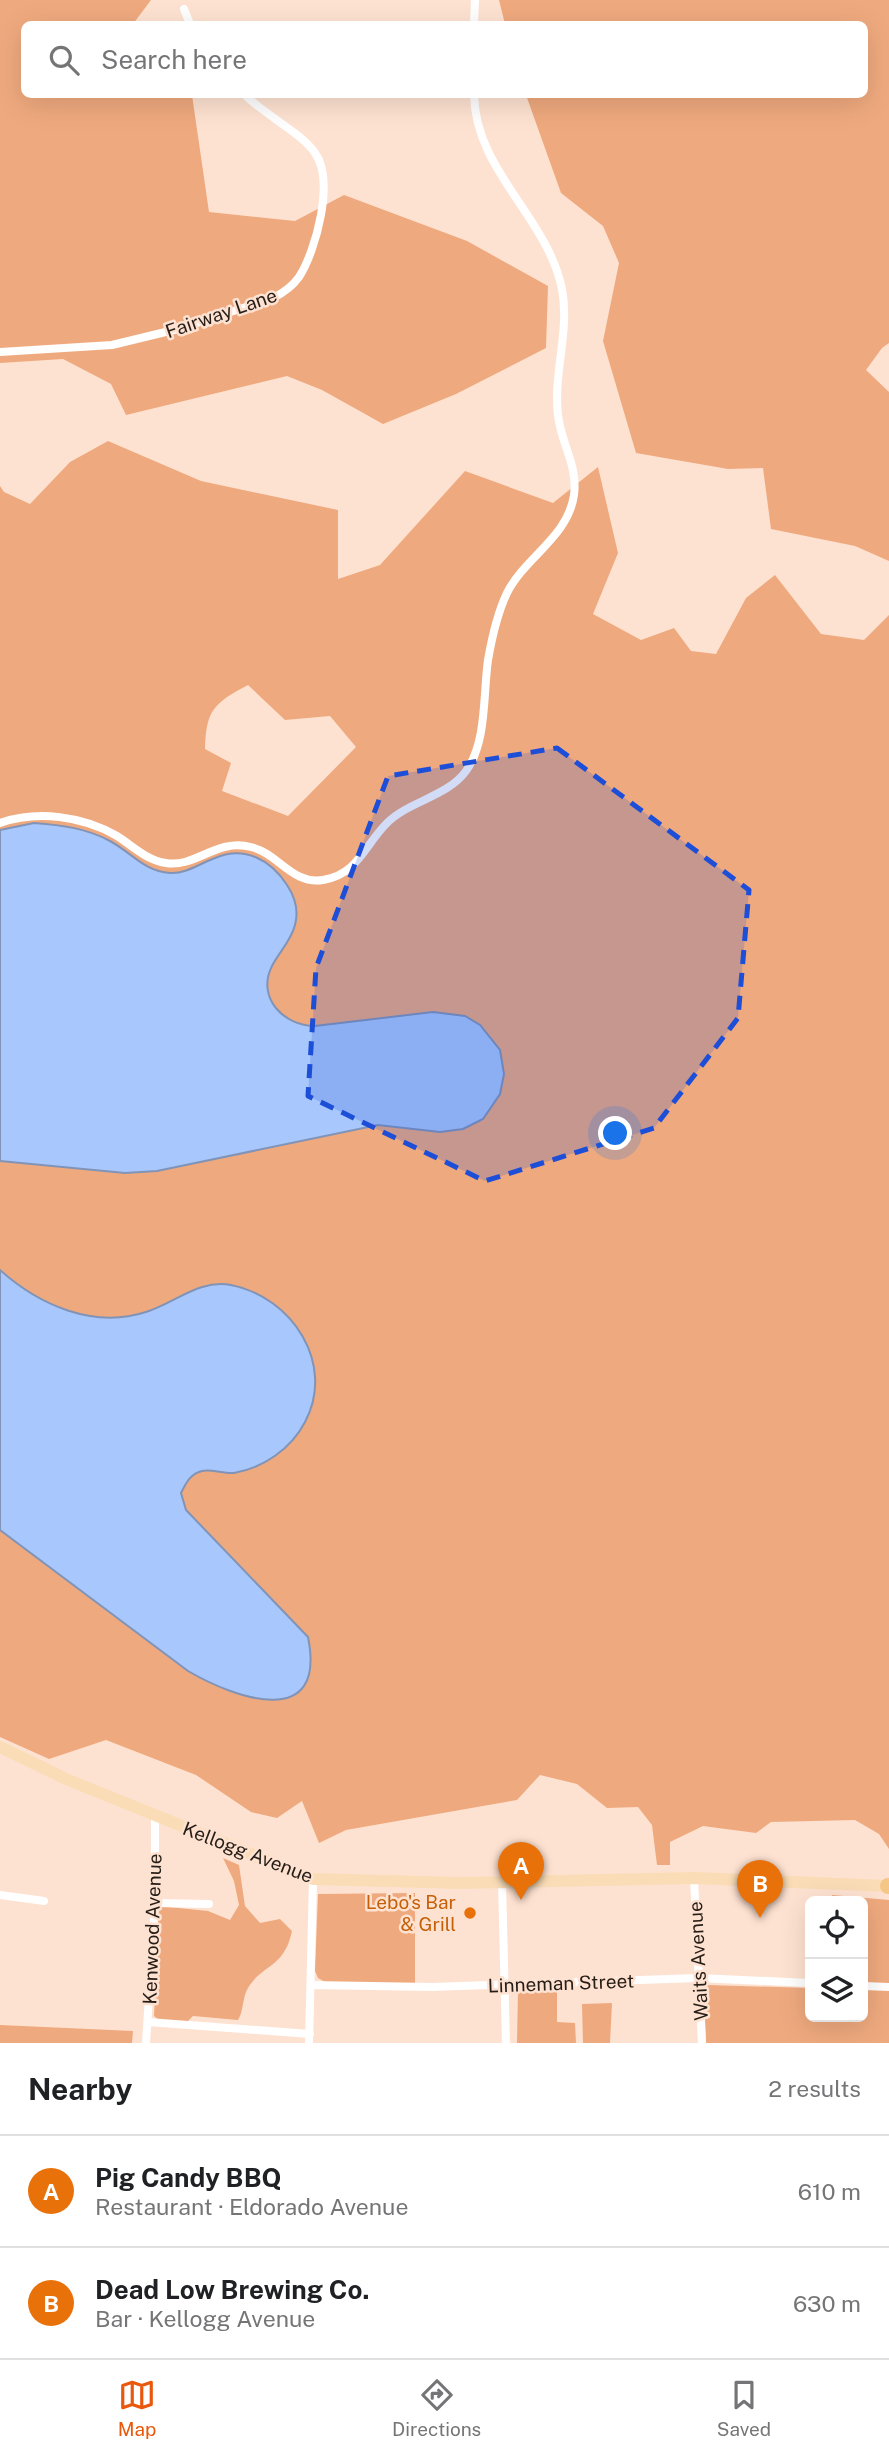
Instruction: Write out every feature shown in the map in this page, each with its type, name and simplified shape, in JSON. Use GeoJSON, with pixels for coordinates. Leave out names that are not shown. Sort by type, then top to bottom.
{"type":"FeatureCollection","features":[{"type":"Feature","properties":{"kind":"main road","name":"Kellogg Avenue"},"geometry":{"type":"LineString","coordinates":[[0,1747],[66,1779],[313,1879],[351,1882],[502,1882],[694,1878],[889,1886]]}},
{"type":"Feature","properties":{"kind":"street"},"geometry":{"type":"LineString","coordinates":[[474,21],[475,0]]}},
{"type":"Feature","properties":{"kind":"street"},"geometry":{"type":"LineString","coordinates":[[184,9],[189,21]]}},
{"type":"Feature","properties":{"kind":"street","name":"Fairway Lane"},"geometry":{"type":"LineString","coordinates":[[0,352],[92,348],[136,340],[273,298],[292,285],[303,268],[321,211],[326,190],[324,171],[311,148],[249,98]]}},
{"type":"Feature","properties":{"kind":"street"},"geometry":{"type":"LineString","coordinates":[[0,823],[40,816],[80,821],[114,834],[144,856],[166,863],[192,860],[219,847],[242,845],[275,857],[299,878],[315,881],[345,873],[393,818],[440,791],[466,772],[480,735],[488,660],[498,615],[524,566],[565,523],[574,495],[575,477],[557,411],[564,319],[561,286],[542,239],[484,147],[475,114],[474,98]]}},
{"type":"Feature","properties":{"kind":"street","name":"Kenwood Avenue"},"geometry":{"type":"LineString","coordinates":[[146,2043],[155,1903],[155,1815]]}},
{"type":"Feature","properties":{"kind":"street","name":"Waits Avenue"},"geometry":{"type":"LineString","coordinates":[[694,1878],[702,2043]]}},
{"type":"Feature","properties":{"kind":"street"},"geometry":{"type":"LineString","coordinates":[[148,2022],[309,2038],[313,1879]]}},
{"type":"Feature","properties":{"kind":"street"},"geometry":{"type":"LineString","coordinates":[[502,1882],[506,2043]]}},
{"type":"Feature","properties":{"kind":"street"},"geometry":{"type":"LineString","coordinates":[[0,1895],[44,1901]]}},
{"type":"Feature","properties":{"kind":"street"},"geometry":{"type":"LineString","coordinates":[[155,1903],[209,1904]]}},
{"type":"Feature","properties":{"kind":"street","name":"Linneman Street"},"geometry":{"type":"LineString","coordinates":[[311,1985],[368,1988],[698,1978],[805,1983]]}},
{"type":"Feature","properties":{"kind":"street"},"geometry":{"type":"LineString","coordinates":[[868,1986],[889,1987]]}},
{"type":"Feature","properties":{"kind":"highlighted area"},"geometry":{"type":"Polygon","coordinates":[[[557,748],[749,890],[738,1018],[654,1128],[485,1181],[308,1096],[316,968],[388,776],[557,748]]]}},
{"type":"Feature","properties":{"kind":"shaded area"},"geometry":{"type":"Polygon","coordinates":[[[0,0],[151,0],[135,21],[21,21],[21,98],[192,98],[209,212],[295,221],[344,195],[467,241],[548,286],[546,348],[456,394],[383,424],[322,390],[287,376],[126,415],[111,384],[63,359],[0,363],[0,0]]]}},
{"type":"Feature","properties":{"kind":"shaded area"},"geometry":{"type":"Polygon","coordinates":[[[499,0],[889,0],[889,343],[866,370],[889,392],[889,561],[855,546],[771,529],[763,468],[728,469],[636,453],[603,341],[619,263],[603,226],[561,193],[527,98],[868,98],[868,21],[504,21],[499,0]]]}},
{"type":"Feature","properties":{"kind":"shaded area"},"geometry":{"type":"Polygon","coordinates":[[[108,441],[201,481],[338,510],[338,579],[380,565],[465,471],[553,503],[598,467],[618,553],[593,614],[641,640],[674,628],[691,651],[716,654],[746,598],[775,575],[821,634],[864,640],[889,615],[889,1849],[879,1834],[855,1820],[771,1822],[756,1833],[703,1826],[670,1842],[670,1865],[657,1865],[652,1825],[638,1807],[607,1808],[577,1784],[540,1775],[517,1800],[346,1830],[319,1843],[302,1801],[277,1818],[251,1812],[196,1775],[106,1740],[49,1759],[0,1737],[0,486],[4,492],[30,504],[70,462],[108,441]],[[248,685],[227,697],[214,709],[207,725],[205,749],[231,763],[222,791],[288,816],[356,747],[330,716],[285,720],[248,685]]]}},
{"type":"Feature","properties":{"kind":"shaded area"},"geometry":{"type":"Polygon","coordinates":[[[223,1858],[239,1865],[245,1906],[260,1923],[280,1919],[292,1931],[288,1943],[284,1953],[248,1988],[238,2020],[193,2016],[186,2023],[159,2020],[154,2016],[159,1906],[208,1911],[230,1920],[239,1905],[234,1881],[223,1858]]]}},
{"type":"Feature","properties":{"kind":"shaded area"},"geometry":{"type":"Polygon","coordinates":[[[415,1893],[415,1983],[327,1983],[318,1978],[315,1971],[318,1894],[415,1893]]]}},
{"type":"Feature","properties":{"kind":"shaded area"},"geometry":{"type":"Polygon","coordinates":[[[868,1898],[889,1900],[889,2043],[706,2043],[704,1993],[707,1985],[805,1988],[805,2022],[868,2022],[868,1898]]]}},
{"type":"Feature","properties":{"kind":"shaded area"},"geometry":{"type":"Polygon","coordinates":[[[518,1992],[557,1992],[557,2022],[575,2023],[576,2043],[517,2043],[518,1992]]]}},
{"type":"Feature","properties":{"kind":"shaded area"},"geometry":{"type":"Polygon","coordinates":[[[612,2003],[610,2043],[583,2043],[582,2004],[612,2003]]]}},
{"type":"Feature","properties":{"kind":"shaded area"},"geometry":{"type":"Polygon","coordinates":[[[0,2025],[133,2031],[132,2043],[0,2043],[0,2025]]]}},
{"type":"Feature","properties":{"kind":"water"},"geometry":{"type":"Polygon","coordinates":[[[34,823],[64,826],[92,833],[161,872],[182,872],[226,854],[236,853],[256,857],[265,862],[287,885],[296,909],[293,931],[272,966],[268,978],[270,999],[276,1008],[293,1021],[315,1026],[433,1012],[465,1016],[480,1025],[500,1050],[504,1074],[500,1094],[483,1119],[463,1129],[440,1132],[378,1125],[157,1171],[125,1173],[0,1161],[0,830],[34,823]]]}},
{"type":"Feature","properties":{"kind":"water"},"geometry":{"type":"Polygon","coordinates":[[[0,1270],[15,1283],[49,1303],[106,1318],[146,1312],[208,1285],[231,1285],[253,1292],[273,1303],[289,1318],[302,1336],[311,1356],[315,1378],[313,1400],[299,1432],[284,1449],[266,1462],[234,1473],[198,1472],[189,1479],[181,1493],[186,1510],[308,1637],[310,1667],[304,1686],[291,1696],[273,1700],[252,1697],[230,1691],[188,1671],[0,1530],[0,1270]]]}},
{"type":"Feature","properties":{"kind":"place","name":"Pig Candy BBQ"},"geometry":{"type":"Point","coordinates":[521,1900]}},
{"type":"Feature","properties":{"kind":"place","name":"Lebo's Bar & Grill"},"geometry":{"type":"Point","coordinates":[470,1913]}},
{"type":"Feature","properties":{"kind":"place","name":"Dead Low Brewing Co."},"geometry":{"type":"Point","coordinates":[760,1918]}}]}
